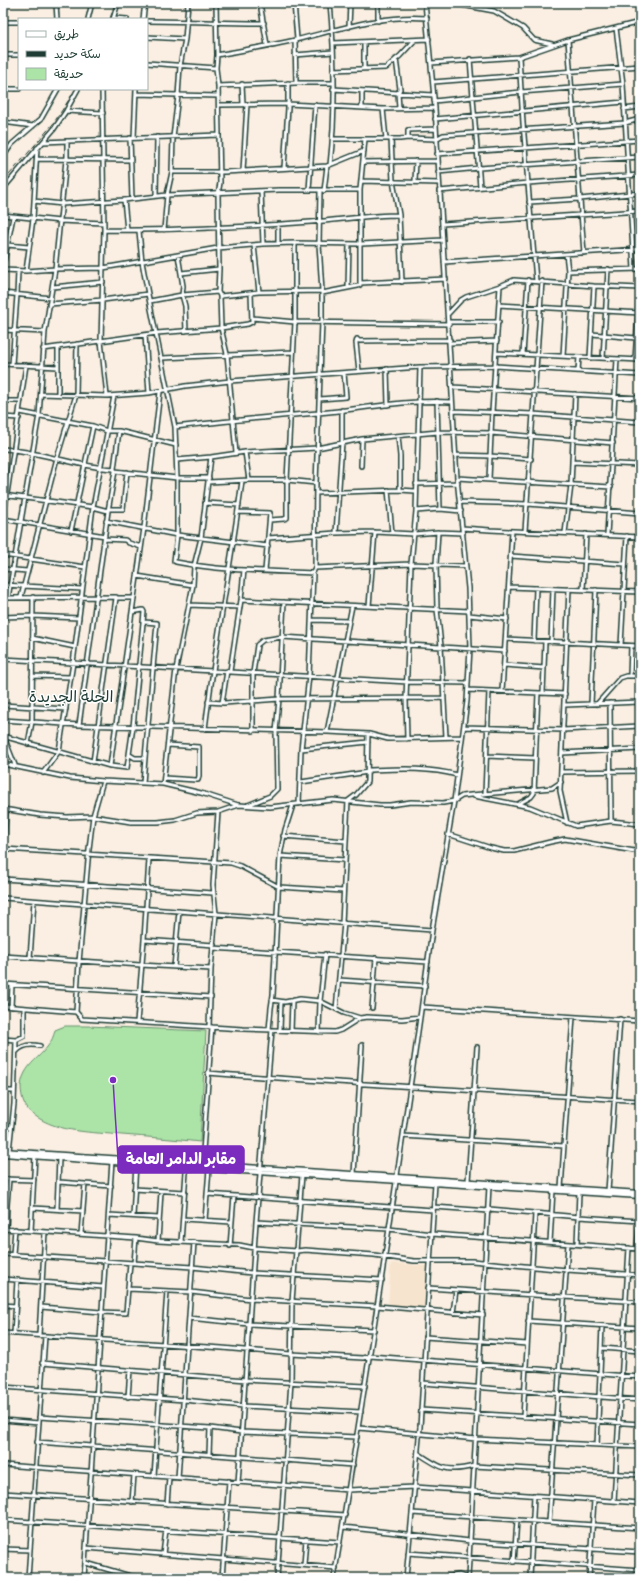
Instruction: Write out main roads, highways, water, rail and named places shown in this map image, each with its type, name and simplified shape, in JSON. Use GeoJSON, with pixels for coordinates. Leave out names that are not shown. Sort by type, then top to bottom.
{"type":"FeatureCollection","features":[{"type":"Feature","properties":{"kind":"main road"},"geometry":{"type":"LineString","coordinates":[[3,1152],[9,1151],[59,1158],[112,1160],[136,1164],[202,1165],[302,1175],[468,1181],[640,1193]]}},
{"type":"Feature","properties":{"kind":"main road"},"geometry":{"type":"LineString","coordinates":[[3,1152],[190,1166],[209,1169],[354,1174],[435,1183],[640,1196]]}},
{"type":"Feature","properties":{"kind":"railway"},"geometry":{"type":"LineString","coordinates":[[110,18],[115,3]]}},
{"type":"Feature","properties":{"kind":"railway"},"geometry":{"type":"LineString","coordinates":[[3,182],[53,124],[75,90]]}},
{"type":"Feature","properties":{"kind":"place","name":"مقابر الدامر العامة"},"geometry":{"type":"Point","coordinates":[113,1080]}},
{"type":"Feature","properties":{"kind":"district","name":"الحلة الجديدة"},"geometry":{"type":"Point","coordinates":[71,696]}}]}
